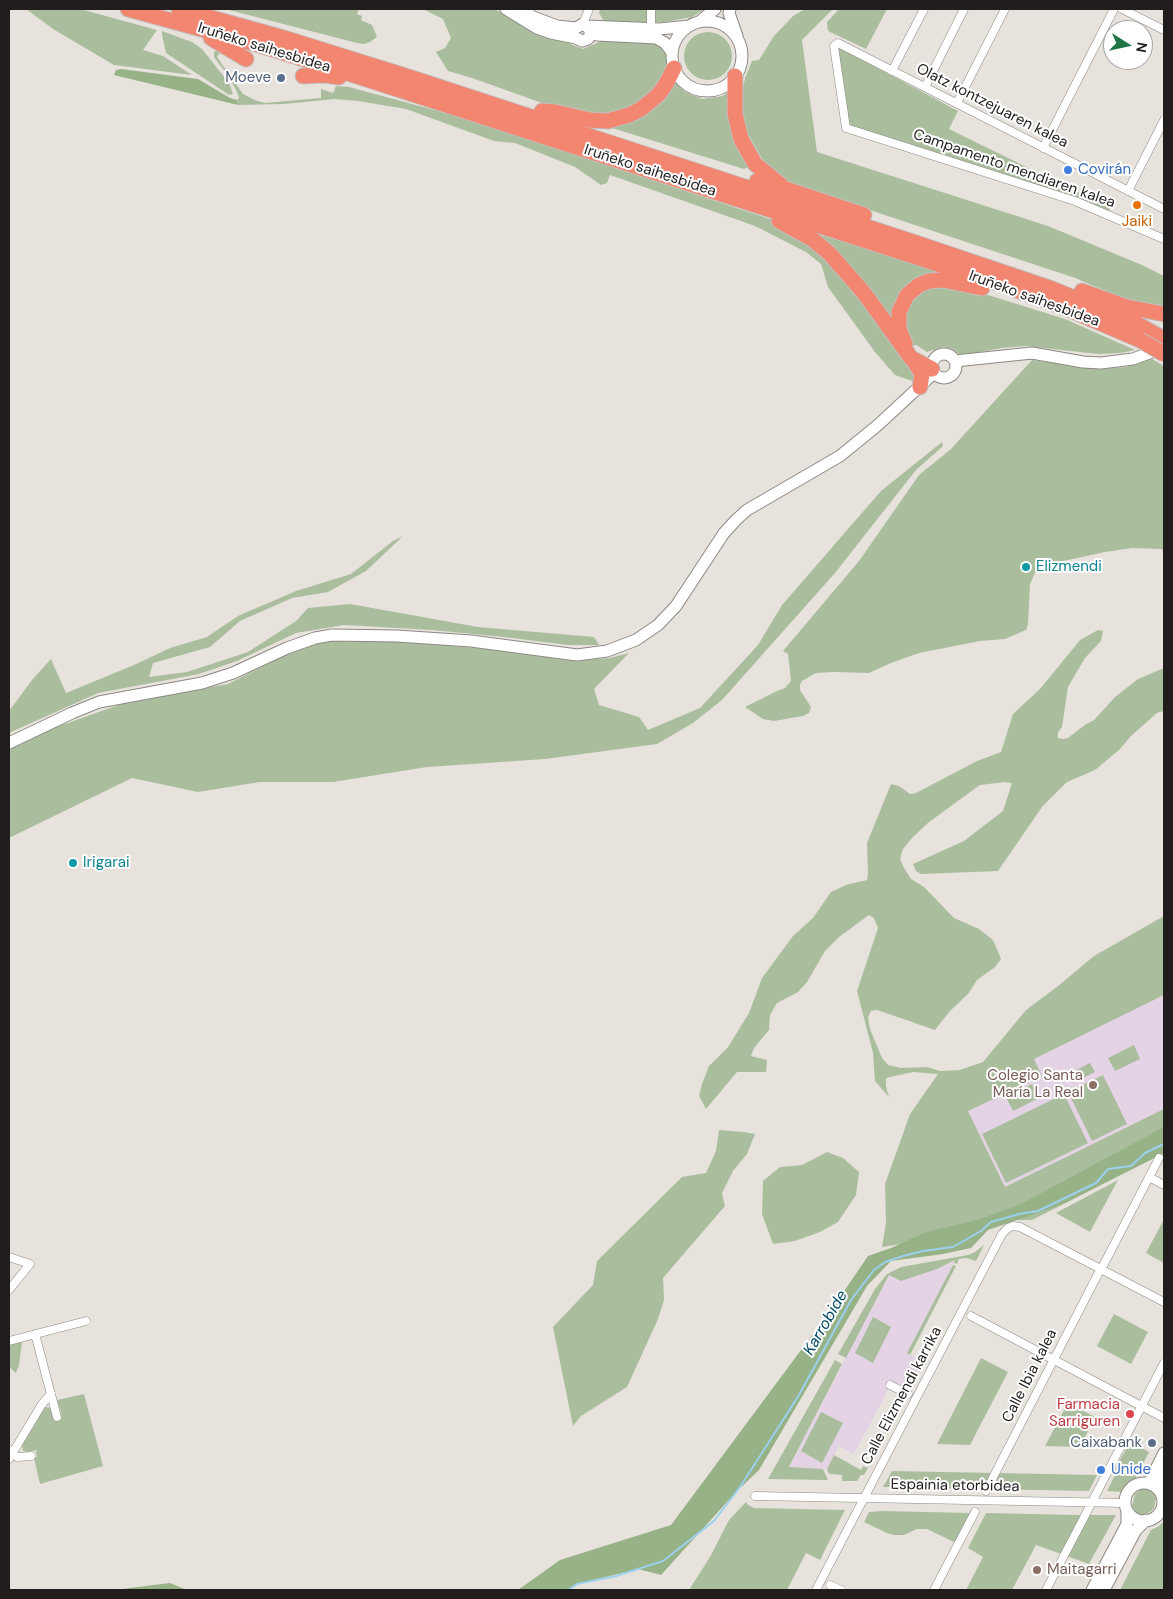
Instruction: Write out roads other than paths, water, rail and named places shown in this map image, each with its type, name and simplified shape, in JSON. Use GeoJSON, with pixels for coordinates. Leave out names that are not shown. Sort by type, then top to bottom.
{"type":"FeatureCollection","features":[{"type":"Feature","properties":{"kind":"highway","name":"Iruñeko saihesbidea"},"geometry":{"type":"LineString","coordinates":[[128,9],[196,27],[368,79],[1003,285],[1123,332],[1164,339]]}},
{"type":"Feature","properties":{"kind":"highway","name":"Iruñeko saihesbidea"},"geometry":{"type":"LineString","coordinates":[[179,9],[412,78],[1050,288],[1137,324],[1145,336],[1164,354]]}},
{"type":"Feature","properties":{"kind":"highway"},"geometry":{"type":"LineString","coordinates":[[212,18],[232,17],[360,52],[750,179],[786,189],[1127,307],[1164,314]]}},
{"type":"Feature","properties":{"kind":"highway"},"geometry":{"type":"LineString","coordinates":[[196,27],[246,59]]}},
{"type":"Feature","properties":{"kind":"highway"},"geometry":{"type":"LineString","coordinates":[[542,111],[590,120],[608,120],[629,115],[641,110],[658,95],[674,68]]}},
{"type":"Feature","properties":{"kind":"highway"},"geometry":{"type":"LineString","coordinates":[[303,76],[325,75],[348,79],[368,79]]}},
{"type":"Feature","properties":{"kind":"highway"},"geometry":{"type":"LineString","coordinates":[[735,76],[735,114],[741,139],[755,164],[786,189]]}},
{"type":"Feature","properties":{"kind":"highway"},"geometry":{"type":"LineString","coordinates":[[674,178],[704,194],[772,217],[812,239],[830,254],[848,273],[922,374],[920,387]]}},
{"type":"Feature","properties":{"kind":"highway"},"geometry":{"type":"LineString","coordinates":[[935,370],[911,352],[905,344],[899,329],[899,312],[907,295],[919,285],[929,281],[943,280],[973,286],[1123,332]]}},
{"type":"Feature","properties":{"kind":"highway"},"geometry":{"type":"LineString","coordinates":[[1101,297],[1137,324]]}},
{"type":"Feature","properties":{"kind":"highway"},"geometry":{"type":"LineString","coordinates":[[912,360],[935,370]]}},
{"type":"Feature","properties":{"kind":"street"},"geometry":{"type":"LineString","coordinates":[[506,9],[538,28],[582,30],[660,29],[712,21],[723,25],[733,32],[739,43]]}},
{"type":"Feature","properties":{"kind":"street"},"geometry":{"type":"LineString","coordinates":[[523,9],[533,17],[557,26],[627,36],[656,38],[666,43],[672,52]]}},
{"type":"Feature","properties":{"kind":"street"},"geometry":{"type":"LineString","coordinates":[[582,30],[589,9]]}},
{"type":"Feature","properties":{"kind":"street"},"geometry":{"type":"LineString","coordinates":[[651,9],[651,24]]}},
{"type":"Feature","properties":{"kind":"street"},"geometry":{"type":"LineString","coordinates":[[715,9],[681,32],[675,41],[672,52],[674,68],[684,83],[694,89],[717,90],[735,76],[742,54],[729,13],[730,9]]}},
{"type":"Feature","properties":{"kind":"street"},"geometry":{"type":"LineString","coordinates":[[892,71],[924,9]]}},
{"type":"Feature","properties":{"kind":"street"},"geometry":{"type":"LineString","coordinates":[[925,87],[964,9]]}},
{"type":"Feature","properties":{"kind":"street"},"geometry":{"type":"LineString","coordinates":[[957,103],[1006,9]]}},
{"type":"Feature","properties":{"kind":"street"},"geometry":{"type":"LineString","coordinates":[[1043,148],[1114,9]]}},
{"type":"Feature","properties":{"kind":"street"},"geometry":{"type":"LineString","coordinates":[[1122,9],[1164,30]]}},
{"type":"Feature","properties":{"kind":"street","name":"Olatz kontzejuaren kalea"},"geometry":{"type":"LineString","coordinates":[[834,46],[838,43],[1164,209]]}},
{"type":"Feature","properties":{"kind":"street","name":"Campamento mendiaren kalea"},"geometry":{"type":"LineString","coordinates":[[834,46],[846,128],[1075,201],[1164,239]]}},
{"type":"Feature","properties":{"kind":"street"},"geometry":{"type":"LineString","coordinates":[[1128,191],[1164,120]]}},
{"type":"Feature","properties":{"kind":"street"},"geometry":{"type":"LineString","coordinates":[[955,365],[1032,353],[1083,362],[1102,363],[1134,359],[1164,348]]}},
{"type":"Feature","properties":{"kind":"street"},"geometry":{"type":"LineString","coordinates":[[9,743],[98,702],[202,683],[233,674],[287,648],[315,638],[332,635],[397,636],[470,641],[577,655],[607,651],[636,640],[658,625],[676,606],[724,533],[747,510],[840,456],[920,387],[935,370],[938,355],[949,355],[955,365],[953,373],[949,377],[935,370]]}},
{"type":"Feature","properties":{"kind":"street"},"geometry":{"type":"LineString","coordinates":[[904,402],[935,370]]}},
{"type":"Feature","properties":{"kind":"street"},"geometry":{"type":"LineString","coordinates":[[1104,1264],[1159,1158]]}},
{"type":"Feature","properties":{"kind":"street"},"geometry":{"type":"LineString","coordinates":[[1149,1177],[1164,1185]]}},
{"type":"Feature","properties":{"kind":"street","name":"Calle Elizmendi karrika"},"geometry":{"type":"LineString","coordinates":[[816,1590],[1002,1234],[1008,1228],[1020,1226],[1164,1302]]}},
{"type":"Feature","properties":{"kind":"street"},"geometry":{"type":"LineString","coordinates":[[9,1257],[30,1264],[9,1290]]}},
{"type":"Feature","properties":{"kind":"street","name":"Calle Ibia kalea"},"geometry":{"type":"LineString","coordinates":[[986,1491],[1098,1274]]}},
{"type":"Feature","properties":{"kind":"street"},"geometry":{"type":"LineString","coordinates":[[971,1316],[1164,1418]]}},
{"type":"Feature","properties":{"kind":"street"},"geometry":{"type":"LineString","coordinates":[[9,1341],[86,1321]]}},
{"type":"Feature","properties":{"kind":"street"},"geometry":{"type":"LineString","coordinates":[[35,1334],[58,1417]]}},
{"type":"Feature","properties":{"kind":"street"},"geometry":{"type":"LineString","coordinates":[[1046,1590],[1164,1363]]}},
{"type":"Feature","properties":{"kind":"street","name":"Calle Elizmendi karrika"},"geometry":{"type":"LineString","coordinates":[[890,1385],[908,1394]]}},
{"type":"Feature","properties":{"kind":"street"},"geometry":{"type":"LineString","coordinates":[[31,1456],[17,1457],[10,1454],[42,1404],[51,1394]]}},
{"type":"Feature","properties":{"kind":"street"},"geometry":{"type":"LineString","coordinates":[[1153,1486],[1164,1452]]}},
{"type":"Feature","properties":{"kind":"street"},"geometry":{"type":"LineString","coordinates":[[1153,1486],[1164,1473]]}},
{"type":"Feature","properties":{"kind":"street"},"geometry":{"type":"LineString","coordinates":[[1092,1590],[1127,1524],[1125,1497],[1132,1487],[1137,1484],[1153,1486],[1164,1501],[1159,1514],[1154,1518],[1146,1520],[1137,1520],[1126,1507]]}},
{"type":"Feature","properties":{"kind":"street","name":"Espainia etorbidea"},"geometry":{"type":"LineString","coordinates":[[755,1496],[1126,1507]]}},
{"type":"Feature","properties":{"kind":"street"},"geometry":{"type":"LineString","coordinates":[[934,1590],[975,1512]]}},
{"type":"Feature","properties":{"kind":"street"},"geometry":{"type":"LineString","coordinates":[[1104,1590],[1136,1530],[1146,1520]]}},
{"type":"Feature","properties":{"kind":"street"},"geometry":{"type":"LineString","coordinates":[[830,1585],[841,1590]]}},
{"type":"Feature","properties":{"kind":"waterway","name":"Karrobide"},"geometry":{"type":"LineString","coordinates":[[568,1590],[577,1584],[616,1576],[663,1561],[714,1521],[740,1487],[799,1395],[851,1300],[874,1270],[885,1262],[903,1256],[953,1247],[981,1231],[991,1222],[1038,1211],[1096,1183],[1108,1169],[1131,1166],[1145,1153],[1164,1144]]}},
{"type":"Feature","properties":{"kind":"place","name":"Moeve"},"geometry":{"type":"Point","coordinates":[281,78]}},
{"type":"Feature","properties":{"kind":"place","name":"Covirán"},"geometry":{"type":"Point","coordinates":[1068,170]}},
{"type":"Feature","properties":{"kind":"place","name":"Jaiki"},"geometry":{"type":"Point","coordinates":[1137,205]}},
{"type":"Feature","properties":{"kind":"place","name":"Elizmendi"},"geometry":{"type":"Point","coordinates":[1026,567]}},
{"type":"Feature","properties":{"kind":"place","name":"Irigarai"},"geometry":{"type":"Point","coordinates":[73,863]}},
{"type":"Feature","properties":{"kind":"place","name":"Colegio Santa María La Real"},"geometry":{"type":"Point","coordinates":[1093,1085]}},
{"type":"Feature","properties":{"kind":"place","name":"Farmacia Sarriguren"},"geometry":{"type":"Point","coordinates":[1130,1414]}},
{"type":"Feature","properties":{"kind":"place","name":"Caixabank"},"geometry":{"type":"Point","coordinates":[1152,1443]}},
{"type":"Feature","properties":{"kind":"place","name":"Unide"},"geometry":{"type":"Point","coordinates":[1101,1470]}},
{"type":"Feature","properties":{"kind":"place","name":"Maitagarri"},"geometry":{"type":"Point","coordinates":[1037,1570]}}]}
